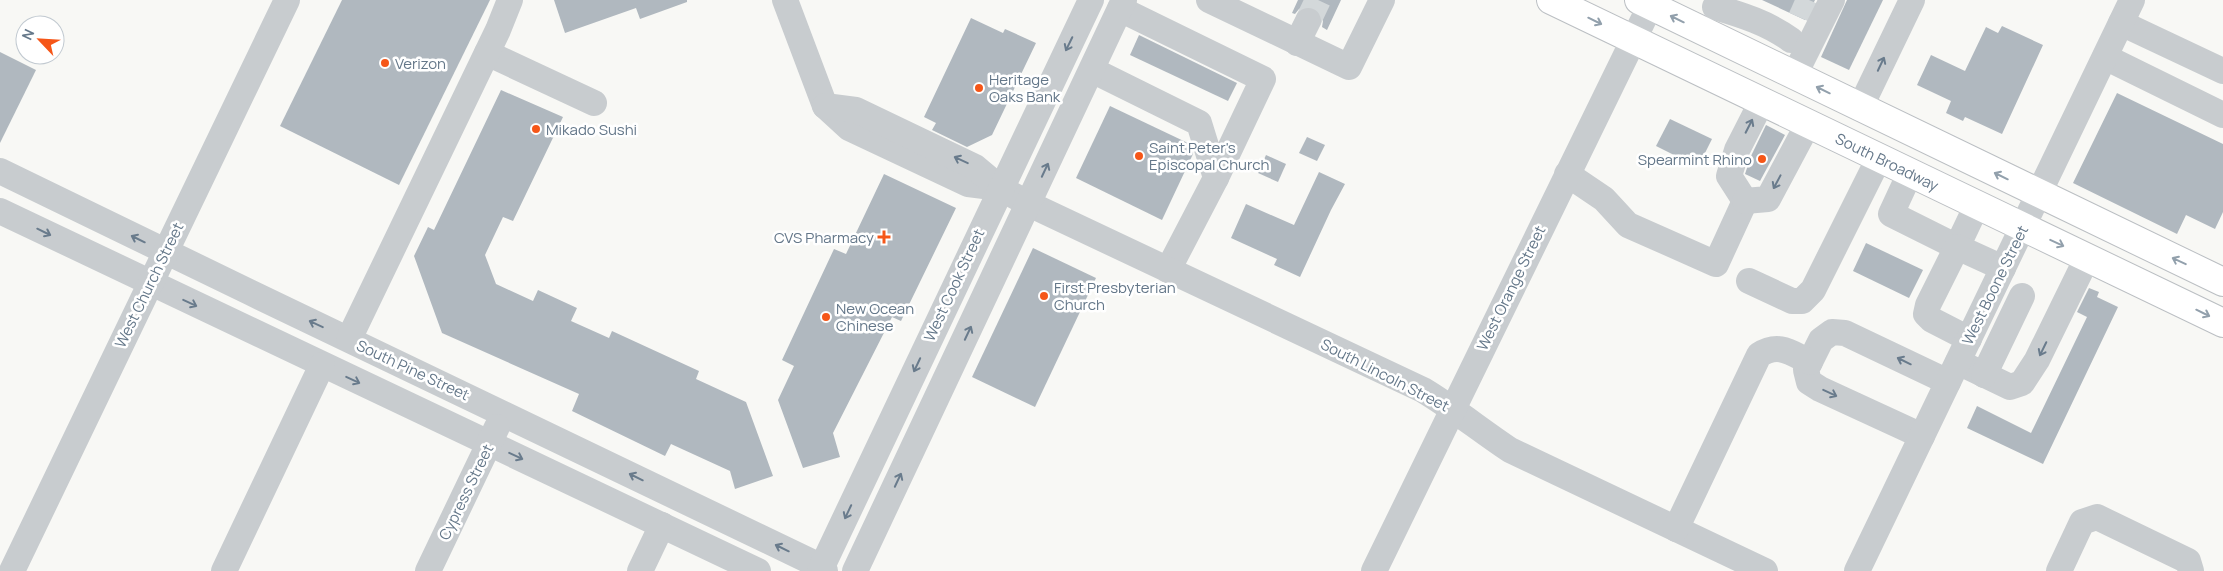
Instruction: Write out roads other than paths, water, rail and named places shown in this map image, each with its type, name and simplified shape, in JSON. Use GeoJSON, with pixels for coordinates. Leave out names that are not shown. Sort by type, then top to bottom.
{"type":"FeatureCollection","features":[{"type":"Feature","properties":{"kind":"main road","name":"South Broadway"},"geometry":{"type":"LineString","coordinates":[[1551,0],[2223,322]]}},
{"type":"Feature","properties":{"kind":"main road"},"geometry":{"type":"LineString","coordinates":[[1644,3],[2039,194],[2222,277]]}},
{"type":"Feature","properties":{"kind":"street","name":"West Church Street"},"geometry":{"type":"LineString","coordinates":[[12,571],[287,0]]}},
{"type":"Feature","properties":{"kind":"street"},"geometry":{"type":"LineString","coordinates":[[349,339],[487,53],[510,0]]}},
{"type":"Feature","properties":{"kind":"street"},"geometry":{"type":"LineString","coordinates":[[786,0],[824,106],[849,128],[968,184],[1000,188]]}},
{"type":"Feature","properties":{"kind":"street","name":"West Cook Street"},"geometry":{"type":"LineString","coordinates":[[822,570],[1000,188],[1091,0]]}},
{"type":"Feature","properties":{"kind":"street"},"geometry":{"type":"LineString","coordinates":[[1209,0],[1303,32],[1349,67],[1382,0]]}},
{"type":"Feature","properties":{"kind":"street"},"geometry":{"type":"LineString","coordinates":[[1787,72],[1832,0]]}},
{"type":"Feature","properties":{"kind":"street"},"geometry":{"type":"LineString","coordinates":[[1860,108],[1912,0]]}},
{"type":"Feature","properties":{"kind":"street","name":"West Boone Street"},"geometry":{"type":"LineString","coordinates":[[1858,571],[2132,0]]}},
{"type":"Feature","properties":{"kind":"street","name":"West Orange Street"},"geometry":{"type":"LineString","coordinates":[[1374,571],[1633,40],[1644,3]]}},
{"type":"Feature","properties":{"kind":"street"},"geometry":{"type":"LineString","coordinates":[[855,571],[1122,4],[1263,79],[1216,178],[1168,270]]}},
{"type":"Feature","properties":{"kind":"street"},"geometry":{"type":"LineString","coordinates":[[1703,32],[1716,4],[1779,31],[1796,29],[1787,72]]}},
{"type":"Feature","properties":{"kind":"street"},"geometry":{"type":"LineString","coordinates":[[2121,23],[2223,71]]}},
{"type":"Feature","properties":{"kind":"street"},"geometry":{"type":"LineString","coordinates":[[487,53],[594,103]]}},
{"type":"Feature","properties":{"kind":"street"},"geometry":{"type":"LineString","coordinates":[[2105,58],[2223,115]]}},
{"type":"Feature","properties":{"kind":"street"},"geometry":{"type":"LineString","coordinates":[[1092,70],[1199,123],[1216,178]]}},
{"type":"Feature","properties":{"kind":"street"},"geometry":{"type":"LineString","coordinates":[[1744,201],[1729,176],[1737,150],[1762,102]]}},
{"type":"Feature","properties":{"kind":"street"},"geometry":{"type":"LineString","coordinates":[[824,106],[856,110],[975,167],[1000,188]]}},
{"type":"Feature","properties":{"kind":"street"},"geometry":{"type":"LineString","coordinates":[[1744,201],[1768,199],[1808,124]]}},
{"type":"Feature","properties":{"kind":"street"},"geometry":{"type":"LineString","coordinates":[[1749,281],[1792,301],[1802,301],[1813,290],[1879,158]]}},
{"type":"Feature","properties":{"kind":"street","name":"South Pine Street"},"geometry":{"type":"LineString","coordinates":[[0,171],[165,252],[504,413],[822,570]]}},
{"type":"Feature","properties":{"kind":"street"},"geometry":{"type":"LineString","coordinates":[[1910,173],[1890,214],[1957,246],[1999,276],[2022,296],[2060,313]]}},
{"type":"Feature","properties":{"kind":"street"},"geometry":{"type":"LineString","coordinates":[[1567,174],[1604,199],[1628,225],[1716,264],[1744,201]]}},
{"type":"Feature","properties":{"kind":"street","name":"South Lincoln Street"},"geometry":{"type":"LineString","coordinates":[[1000,188],[1029,204],[1423,390],[1452,408],[1481,431],[1510,450],[1765,571]]}},
{"type":"Feature","properties":{"kind":"street"},"geometry":{"type":"LineString","coordinates":[[1969,339],[1932,320],[1926,314],[1928,305],[1977,205]]}},
{"type":"Feature","properties":{"kind":"street"},"geometry":{"type":"LineString","coordinates":[[0,211],[150,284],[758,571]]}},
{"type":"Feature","properties":{"kind":"street"},"geometry":{"type":"LineString","coordinates":[[1922,436],[1820,389],[1809,382],[1806,370],[1821,340],[1832,332],[1845,333],[1953,372],[1984,375],[2010,387],[2022,383],[2037,360],[2087,258]]}},
{"type":"Feature","properties":{"kind":"street"},"geometry":{"type":"LineString","coordinates":[[1984,375],[2022,296]]}},
{"type":"Feature","properties":{"kind":"street"},"geometry":{"type":"LineString","coordinates":[[1676,529],[1759,355],[1768,350],[1783,349],[1810,362]]}},
{"type":"Feature","properties":{"kind":"street"},"geometry":{"type":"LineString","coordinates":[[224,571],[322,365]]}},
{"type":"Feature","properties":{"kind":"street","name":"Cypress Street"},"geometry":{"type":"LineString","coordinates":[[428,571],[504,413]]}},
{"type":"Feature","properties":{"kind":"street"},"geometry":{"type":"LineString","coordinates":[[2059,571],[2082,522],[2097,517],[2184,558],[2188,561],[2191,568],[2190,571]]}},
{"type":"Feature","properties":{"kind":"street"},"geometry":{"type":"LineString","coordinates":[[640,571],[662,525]]}},
{"type":"Feature","properties":{"kind":"tunnel"},"geometry":{"type":"LineString","coordinates":[[1308,21],[1318,0]]}},
{"type":"Feature","properties":{"kind":"tunnel"},"geometry":{"type":"LineString","coordinates":[[1801,18],[1809,0]]}},
{"type":"Feature","properties":{"kind":"place","name":"Verizon"},"geometry":{"type":"Point","coordinates":[385,63]}},
{"type":"Feature","properties":{"kind":"place","name":"Heritage Oaks Bank"},"geometry":{"type":"Point","coordinates":[979,88]}},
{"type":"Feature","properties":{"kind":"place","name":"Mikado Sushi"},"geometry":{"type":"Point","coordinates":[536,129]}},
{"type":"Feature","properties":{"kind":"place","name":"Saint Peter's Episcopal Church"},"geometry":{"type":"Point","coordinates":[1139,156]}},
{"type":"Feature","properties":{"kind":"place","name":"Spearmint Rhino"},"geometry":{"type":"Point","coordinates":[1762,159]}},
{"type":"Feature","properties":{"kind":"place","name":"CVS Pharmacy"},"geometry":{"type":"Point","coordinates":[884,237]}},
{"type":"Feature","properties":{"kind":"place","name":"First Presbyterian Church"},"geometry":{"type":"Point","coordinates":[1044,296]}},
{"type":"Feature","properties":{"kind":"place","name":"New Ocean Chinese"},"geometry":{"type":"Point","coordinates":[826,317]}}]}
